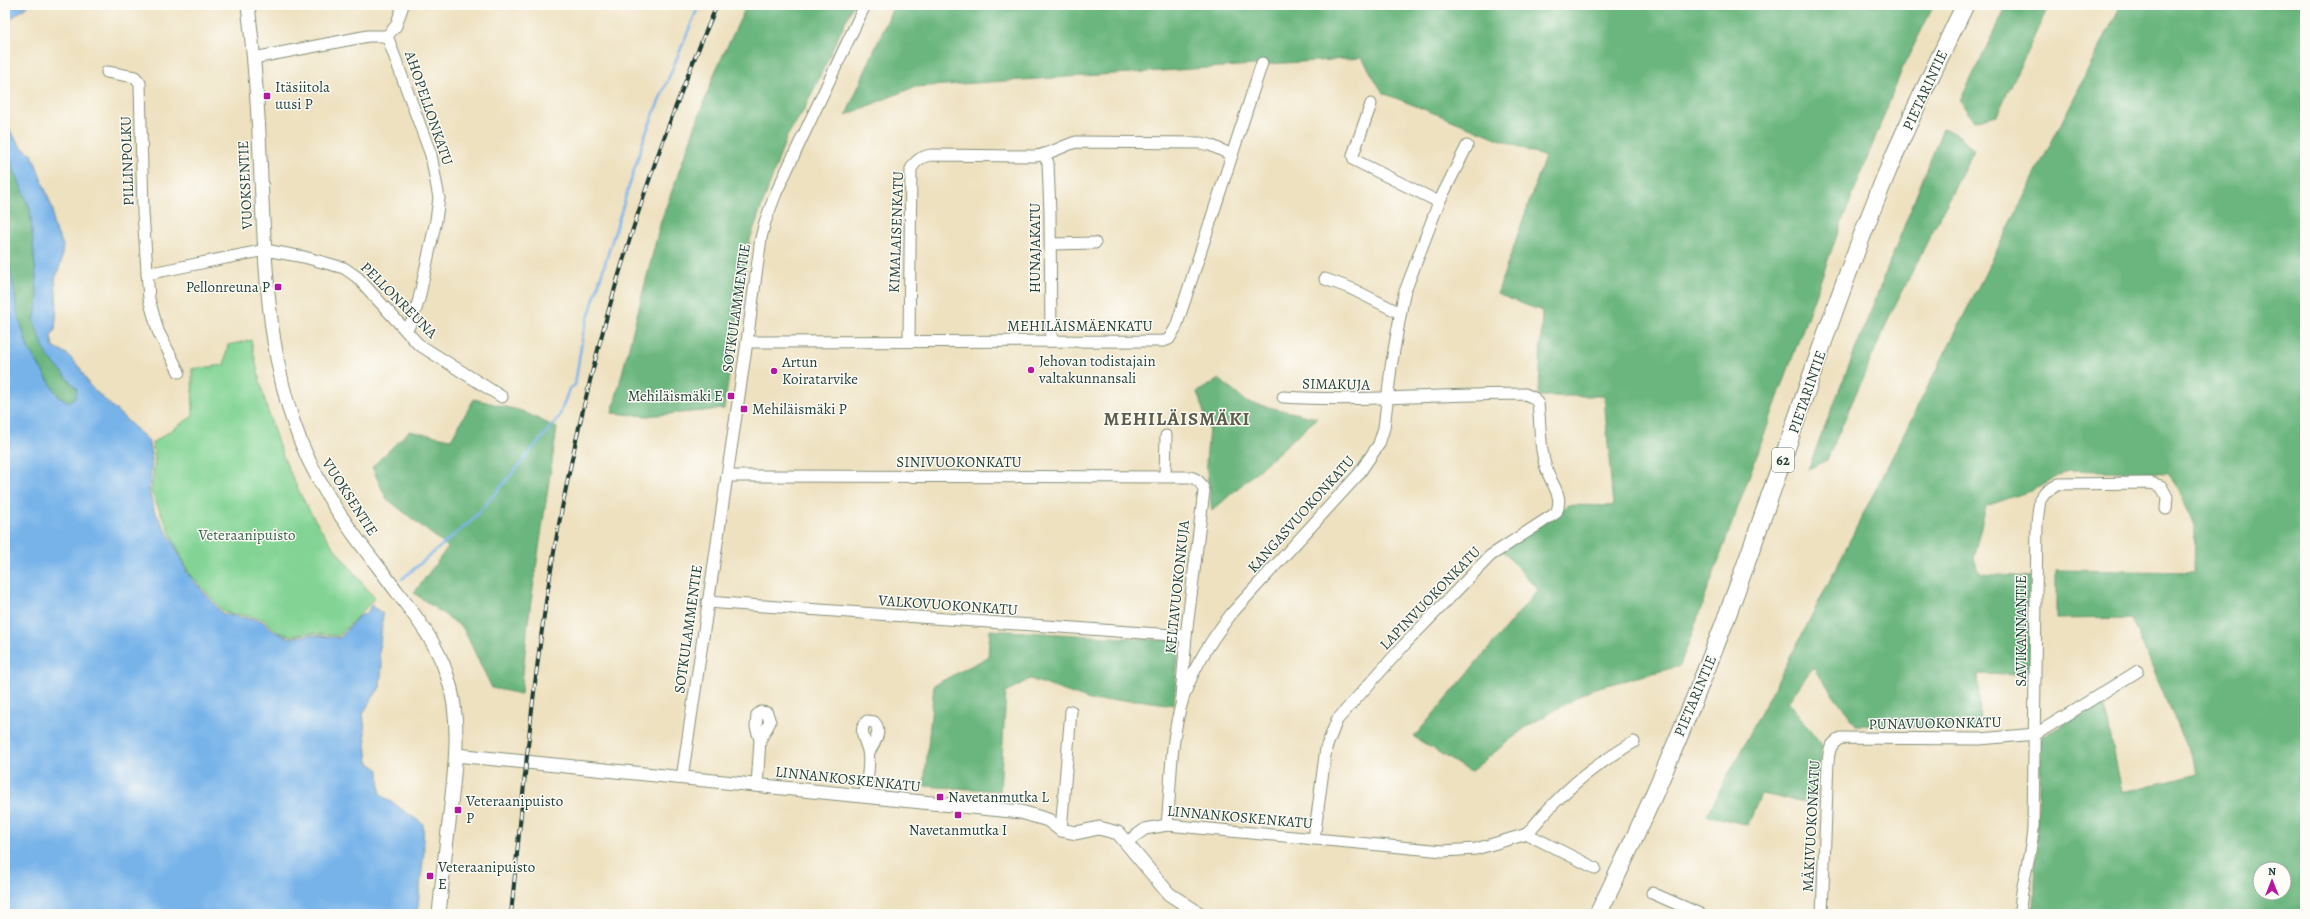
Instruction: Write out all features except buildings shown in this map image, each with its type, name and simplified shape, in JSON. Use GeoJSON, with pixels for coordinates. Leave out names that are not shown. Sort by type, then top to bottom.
{"type":"FeatureCollection","features":[{"type":"Feature","properties":{"kind":"main road","name":"PIETARINTIE"},"geometry":{"type":"LineString","coordinates":[[1598,914],[1656,788],[1721,631],[1848,274],[1887,174],[1922,94],[1965,5]]}},
{"type":"Feature","properties":{"kind":"street","name":"VUOKSENTIE"},"geometry":{"type":"LineString","coordinates":[[248,5],[254,58],[264,250],[271,321],[282,383],[307,460],[347,527],[412,612],[433,645],[447,674],[451,691],[456,755],[439,914]]}},
{"type":"Feature","properties":{"kind":"street"},"geometry":{"type":"LineString","coordinates":[[254,58],[368,36],[387,36],[396,26],[403,5]]}},
{"type":"Feature","properties":{"kind":"street","name":"SOTKULAMMENTIE"},"geometry":{"type":"LineString","coordinates":[[682,778],[764,222],[865,5]]}},
{"type":"Feature","properties":{"kind":"street","name":"AHOPELLONKATU"},"geometry":{"type":"LineString","coordinates":[[387,36],[431,155],[439,198],[435,227],[420,299],[413,319],[406,331]]}},
{"type":"Feature","properties":{"kind":"street","name":"MEHILÄISMÄENKATU"},"geometry":{"type":"LineString","coordinates":[[747,342],[908,340],[1164,341],[1169,339],[1176,327],[1262,63]]}},
{"type":"Feature","properties":{"kind":"street","name":"PILLINPOLKU"},"geometry":{"type":"LineString","coordinates":[[107,72],[135,77],[140,83],[143,213],[152,316],[163,342],[180,372]]}},
{"type":"Feature","properties":{"kind":"street"},"geometry":{"type":"LineString","coordinates":[[1371,104],[1353,155],[1354,160],[1440,202]]}},
{"type":"Feature","properties":{"kind":"street","name":"KIMALAISENKATU"},"geometry":{"type":"LineString","coordinates":[[908,340],[911,169],[915,161],[922,157],[931,155],[1044,155],[1058,147],[1076,142],[1200,143],[1232,155]]}},
{"type":"Feature","properties":{"kind":"street","name":"KANGASVUOKONKATU"},"geometry":{"type":"LineString","coordinates":[[1167,824],[1180,708],[1194,674],[1215,634],[1362,469],[1379,444],[1384,428],[1387,399],[1404,294],[1440,202],[1467,146]]}},
{"type":"Feature","properties":{"kind":"street","name":"HUNAJAKATU"},"geometry":{"type":"LineString","coordinates":[[1044,155],[1049,176],[1051,341]]}},
{"type":"Feature","properties":{"kind":"street"},"geometry":{"type":"LineString","coordinates":[[1051,244],[1094,243]]}},
{"type":"Feature","properties":{"kind":"street"},"geometry":{"type":"LineString","coordinates":[[148,274],[264,250]]}},
{"type":"Feature","properties":{"kind":"street","name":"PELLONREUNA"},"geometry":{"type":"LineString","coordinates":[[264,250],[304,257],[344,268],[357,277],[418,344],[435,357],[502,397]]}},
{"type":"Feature","properties":{"kind":"street"},"geometry":{"type":"LineString","coordinates":[[1325,279],[1350,288],[1400,313]]}},
{"type":"Feature","properties":{"kind":"street","name":"LAPINVUOKONKATU"},"geometry":{"type":"LineString","coordinates":[[1314,839],[1326,748],[1337,720],[1420,628],[1490,556],[1544,522],[1556,513],[1560,506],[1557,489],[1545,464],[1538,404],[1534,398],[1525,394],[1481,394],[1387,399]]}},
{"type":"Feature","properties":{"kind":"street","name":"SIMAKUJA"},"geometry":{"type":"LineString","coordinates":[[1283,397],[1387,399]]}},
{"type":"Feature","properties":{"kind":"street"},"geometry":{"type":"LineString","coordinates":[[1165,476],[1166,436]]}},
{"type":"Feature","properties":{"kind":"street","name":"SINIVUOKONKATU"},"geometry":{"type":"LineString","coordinates":[[727,476],[1190,476]]}},
{"type":"Feature","properties":{"kind":"street","name":"KELTAVUOKONKUJA"},"geometry":{"type":"LineString","coordinates":[[1180,708],[1186,636],[1204,491],[1202,484],[1190,476]]}},
{"type":"Feature","properties":{"kind":"street","name":"SAVIKANNANTIE"},"geometry":{"type":"LineString","coordinates":[[2020,914],[2022,883],[2032,843],[2036,734],[2037,522],[2040,499],[2045,492],[2059,484],[2150,483],[2161,486],[2166,497],[2166,509]]}},
{"type":"Feature","properties":{"kind":"street","name":"VALKOVUOKONKATU"},"geometry":{"type":"LineString","coordinates":[[707,602],[1186,636]]}},
{"type":"Feature","properties":{"kind":"street"},"geometry":{"type":"LineString","coordinates":[[2036,734],[2138,671]]}},
{"type":"Feature","properties":{"kind":"street"},"geometry":{"type":"LineString","coordinates":[[1061,830],[1071,711]]}},
{"type":"Feature","properties":{"kind":"street","name":"PUNAVUOKONKATU"},"geometry":{"type":"LineString","coordinates":[[1835,742],[1841,738],[1980,739],[2036,734]]}},
{"type":"Feature","properties":{"kind":"street"},"geometry":{"type":"LineString","coordinates":[[757,786],[760,740]]}},
{"type":"Feature","properties":{"kind":"street"},"geometry":{"type":"LineString","coordinates":[[1595,868],[1527,834],[1546,810],[1572,785],[1598,764],[1634,742]]}},
{"type":"Feature","properties":{"kind":"street","name":"MÄKIVUOKONKATU"},"geometry":{"type":"LineString","coordinates":[[1822,914],[1828,762],[1831,746],[1835,742]]}},
{"type":"Feature","properties":{"kind":"street"},"geometry":{"type":"LineString","coordinates":[[865,796],[868,752]]}},
{"type":"Feature","properties":{"kind":"street","name":"LINNANKOSKENKATU"},"geometry":{"type":"LineString","coordinates":[[456,755],[1027,813],[1048,820],[1061,830],[1076,833],[1099,828],[1109,829],[1118,833],[1128,842],[1145,829],[1167,824],[1417,850],[1460,851],[1496,845],[1527,834]]}},
{"type":"Feature","properties":{"kind":"street"},"geometry":{"type":"LineString","coordinates":[[1128,842],[1168,894],[1200,914]]}},
{"type":"Feature","properties":{"kind":"street"},"geometry":{"type":"LineString","coordinates":[[1652,893],[1700,914]]}},
{"type":"Feature","properties":{"kind":"green space"},"geometry":{"type":"Polygon","coordinates":[[[747,5],[853,5],[804,110],[787,136],[750,239],[724,409],[647,416],[612,413],[661,221],[715,72],[747,5]]]}},
{"type":"Feature","properties":{"kind":"green space"},"geometry":{"type":"Polygon","coordinates":[[[894,5],[1934,5],[1903,67],[1840,227],[1680,666],[1591,689],[1526,727],[1470,772],[1414,737],[1538,590],[1503,551],[1568,505],[1613,506],[1604,396],[1539,396],[1542,311],[1497,294],[1545,157],[1383,93],[1362,58],[914,87],[846,115],[894,5]]]}},
{"type":"Feature","properties":{"kind":"green space"},"geometry":{"type":"Polygon","coordinates":[[[2007,5],[2049,5],[1997,115],[1974,121],[1960,101],[2007,5]]]}},
{"type":"Feature","properties":{"kind":"green space"},"geometry":{"type":"Polygon","coordinates":[[[2121,5],[2305,5],[2305,914],[2025,914],[2034,906],[2041,737],[2104,703],[2122,792],[2199,774],[2131,618],[2056,619],[2056,570],[2194,572],[2195,526],[2169,473],[2068,470],[2033,490],[1986,506],[1973,559],[1981,574],[2031,577],[2031,675],[1978,674],[1980,728],[1856,725],[1813,667],[1788,702],[1822,745],[1816,804],[1761,794],[1748,825],[1707,815],[1804,631],[2121,5]]]}},
{"type":"Feature","properties":{"kind":"green space"},"geometry":{"type":"Polygon","coordinates":[[[1943,128],[1961,137],[1974,150],[1890,315],[1827,460],[1808,469],[1943,128]]]}},
{"type":"Feature","properties":{"kind":"green space"},"geometry":{"type":"Polygon","coordinates":[[[5,148],[30,208],[38,300],[34,321],[66,377],[77,389],[75,398],[68,402],[58,396],[28,348],[18,315],[5,238],[5,148]]]}},
{"type":"Feature","properties":{"kind":"green space","name":"Veteraanipuisto"},"geometry":{"type":"Polygon","coordinates":[[[251,340],[263,394],[273,429],[294,481],[320,528],[352,571],[375,598],[339,636],[310,633],[292,636],[278,632],[263,619],[224,612],[189,573],[151,492],[155,459],[152,443],[193,416],[192,369],[224,365],[228,345],[251,340]]]}},
{"type":"Feature","properties":{"kind":"green space"},"geometry":{"type":"Polygon","coordinates":[[[1219,379],[1246,402],[1317,418],[1212,511],[1206,463],[1209,428],[1197,392],[1219,379]]]}},
{"type":"Feature","properties":{"kind":"green space"},"geometry":{"type":"Polygon","coordinates":[[[474,399],[522,411],[557,428],[528,622],[521,694],[492,688],[463,628],[414,593],[448,547],[386,498],[372,467],[409,431],[451,439],[474,399]]]}},
{"type":"Feature","properties":{"kind":"green space"},"geometry":{"type":"Polygon","coordinates":[[[990,630],[1179,641],[1174,705],[1138,700],[1093,701],[1030,679],[1006,692],[1000,791],[924,786],[934,685],[988,657],[990,630]]]}},
{"type":"Feature","properties":{"kind":"water"},"geometry":{"type":"Polygon","coordinates":[[[5,5],[29,5],[5,23],[5,5]]]}},
{"type":"Feature","properties":{"kind":"water"},"geometry":{"type":"Polygon","coordinates":[[[5,87],[7,90],[8,128],[21,147],[32,154],[53,210],[53,225],[63,245],[61,263],[55,279],[57,307],[55,330],[51,336],[53,347],[67,354],[80,368],[89,385],[148,440],[152,459],[149,492],[154,510],[174,544],[188,574],[223,614],[262,621],[277,633],[291,638],[310,635],[340,638],[358,617],[368,612],[371,605],[383,614],[379,654],[382,664],[380,687],[363,713],[368,762],[379,770],[380,794],[423,824],[424,852],[417,914],[5,914],[5,238],[18,315],[28,348],[58,396],[68,402],[75,398],[77,389],[46,354],[34,321],[38,300],[30,208],[5,148],[5,87]]]}},
{"type":"Feature","properties":{"kind":"waterway"},"geometry":{"type":"LineString","coordinates":[[402,579],[472,520],[559,417],[569,389],[575,385],[583,334],[645,135],[699,5]]}},
{"type":"Feature","properties":{"kind":"railway"},"geometry":{"type":"LineString","coordinates":[[511,914],[526,760],[545,605],[576,439],[591,376],[626,250],[668,126],[717,5]]}},
{"type":"Feature","properties":{"kind":"place","name":"Itäsiitola uusi P"},"geometry":{"type":"Point","coordinates":[267,96]}},
{"type":"Feature","properties":{"kind":"place","name":"Pellonreuna P"},"geometry":{"type":"Point","coordinates":[278,287]}},
{"type":"Feature","properties":{"kind":"place","name":"Jehovan todistajain valtakunnansali"},"geometry":{"type":"Point","coordinates":[1031,370]}},
{"type":"Feature","properties":{"kind":"place","name":"Artun Koiratarvike"},"geometry":{"type":"Point","coordinates":[774,371]}},
{"type":"Feature","properties":{"kind":"place","name":"Mehiläismäki E"},"geometry":{"type":"Point","coordinates":[731,396]}},
{"type":"Feature","properties":{"kind":"place","name":"Mehiläismäki P"},"geometry":{"type":"Point","coordinates":[744,409]}},
{"type":"Feature","properties":{"kind":"place","name":"Navetanmutka L"},"geometry":{"type":"Point","coordinates":[940,797]}},
{"type":"Feature","properties":{"kind":"place","name":"Veteraanipuisto P"},"geometry":{"type":"Point","coordinates":[458,810]}},
{"type":"Feature","properties":{"kind":"place","name":"Navetanmutka I"},"geometry":{"type":"Point","coordinates":[958,815]}},
{"type":"Feature","properties":{"kind":"place","name":"Veteraanipuisto E"},"geometry":{"type":"Point","coordinates":[430,876]}},
{"type":"Feature","properties":{"kind":"district","name":"MEHILÄISMÄKI"},"geometry":{"type":"Point","coordinates":[1177,419]}}]}
